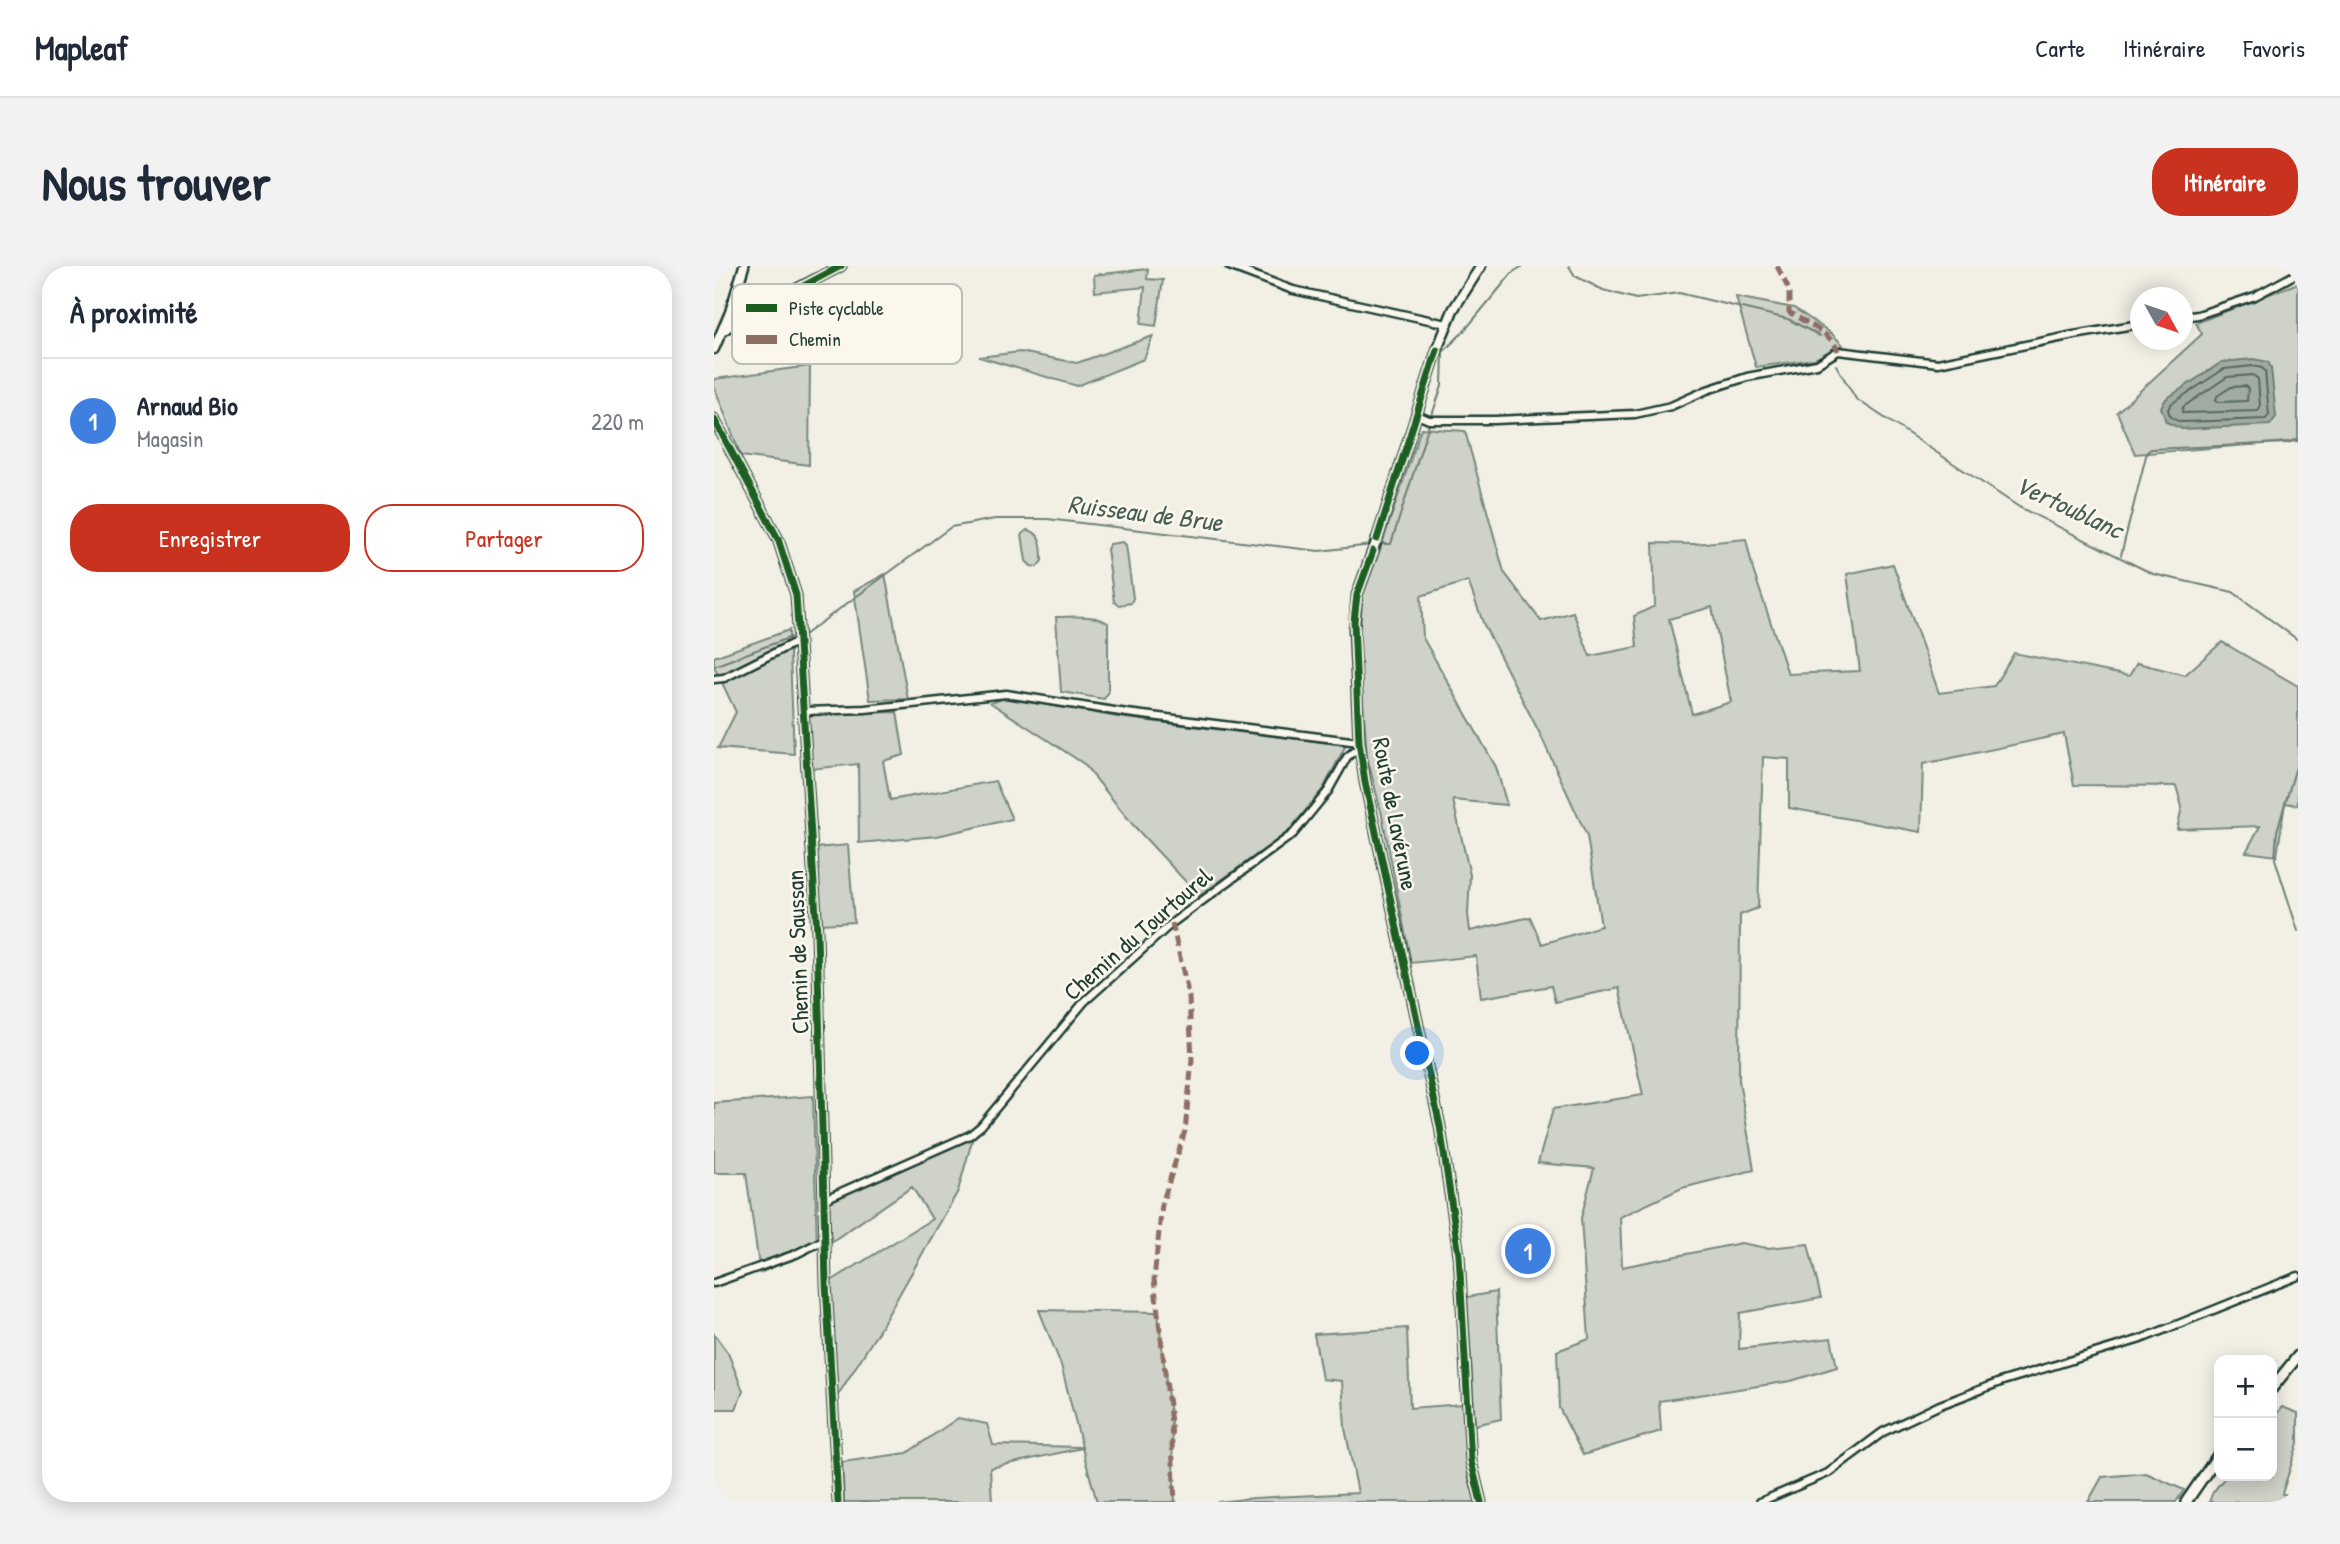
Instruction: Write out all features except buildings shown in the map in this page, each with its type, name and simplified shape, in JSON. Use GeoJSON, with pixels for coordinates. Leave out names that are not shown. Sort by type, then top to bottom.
{"type":"FeatureCollection","features":[{"type":"Feature","properties":{"kind":"main road"},"geometry":{"type":"LineString","coordinates":[[2277,1382],[2298,1356]]}},
{"type":"Feature","properties":{"kind":"main road"},"geometry":{"type":"LineString","coordinates":[[2186,1502],[2214,1461]]}},
{"type":"Feature","properties":{"kind":"street"},"geometry":{"type":"LineString","coordinates":[[739,284],[744,266]]}},
{"type":"Feature","properties":{"kind":"street"},"geometry":{"type":"LineString","coordinates":[[806,284],[841,266]]}},
{"type":"Feature","properties":{"kind":"street"},"geometry":{"type":"LineString","coordinates":[[1229,266],[1293,290],[1447,324]]}},
{"type":"Feature","properties":{"kind":"street","name":"Route de Lavérune"},"geometry":{"type":"LineString","coordinates":[[1481,266],[1447,324],[1437,350],[1354,608],[1359,744],[1440,1126],[1459,1255],[1471,1461],[1481,1502]]}},
{"type":"Feature","properties":{"kind":"street"},"geometry":{"type":"LineString","coordinates":[[2193,316],[2255,296],[2298,273]]}},
{"type":"Feature","properties":{"kind":"street"},"geometry":{"type":"LineString","coordinates":[[714,349],[726,328],[732,306]]}},
{"type":"Feature","properties":{"kind":"street"},"geometry":{"type":"LineString","coordinates":[[726,328],[732,324]]}},
{"type":"Feature","properties":{"kind":"street"},"geometry":{"type":"LineString","coordinates":[[1417,415],[1429,419],[1495,420],[1634,414],[1671,406],[1707,390],[1748,377],[1818,363],[1838,351],[1938,363],[2130,326]]}},
{"type":"Feature","properties":{"kind":"street","name":"Chemin de Saussan"},"geometry":{"type":"LineString","coordinates":[[714,419],[778,539],[796,595],[820,993],[828,1329],[838,1502]]}},
{"type":"Feature","properties":{"kind":"street"},"geometry":{"type":"LineString","coordinates":[[714,679],[724,678],[792,644],[799,644]]}},
{"type":"Feature","properties":{"kind":"street"},"geometry":{"type":"LineString","coordinates":[[805,711],[865,709],[1006,694],[1359,744]]}},
{"type":"Feature","properties":{"kind":"street","name":"Chemin du Tourtourel"},"geometry":{"type":"LineString","coordinates":[[825,1199],[970,1135],[981,1126],[1084,1002],[1181,916],[1293,834],[1328,791],[1347,757],[1359,744]]}},
{"type":"Feature","properties":{"kind":"street"},"geometry":{"type":"LineString","coordinates":[[714,1283],[796,1254],[826,1239]]}},
{"type":"Feature","properties":{"kind":"street"},"geometry":{"type":"LineString","coordinates":[[1760,1502],[1828,1473],[1883,1432],[1940,1405],[2003,1381],[2141,1339],[2298,1276]]}},
{"type":"Feature","properties":{"kind":"shaded area"},"geometry":{"type":"Polygon","coordinates":[[[1148,269],[1147,279],[1163,280],[1156,326],[1141,324],[1145,287],[1095,292],[1094,275],[1148,269]]]}},
{"type":"Feature","properties":{"kind":"shaded area"},"geometry":{"type":"Polygon","coordinates":[[[2298,283],[2298,441],[2135,454],[2117,412],[2185,350],[2193,350],[2193,342],[2202,334],[2196,323],[2298,283]]]}},
{"type":"Feature","properties":{"kind":"shaded area"},"geometry":{"type":"Polygon","coordinates":[[[1736,297],[1794,308],[1831,333],[1843,345],[1815,359],[1756,367],[1736,297]]]}},
{"type":"Feature","properties":{"kind":"shaded area"},"geometry":{"type":"Polygon","coordinates":[[[1153,336],[1144,359],[1077,386],[979,357],[1020,352],[1077,363],[1153,336]]]}},
{"type":"Feature","properties":{"kind":"shaded area"},"geometry":{"type":"Polygon","coordinates":[[[810,366],[809,465],[741,456],[714,386],[714,379],[810,366]]]}},
{"type":"Feature","properties":{"kind":"shaded area"},"geometry":{"type":"Polygon","coordinates":[[[1421,428],[1465,431],[1504,572],[1541,621],[1573,612],[1590,656],[1637,647],[1634,616],[1655,606],[1653,543],[1694,544],[1746,539],[1753,570],[1788,674],[1860,671],[1847,574],[1893,564],[1939,693],[1994,686],[2014,653],[2129,676],[2137,663],[2185,675],[2222,642],[2298,686],[2298,805],[2285,803],[2277,856],[2246,852],[2260,826],[2177,829],[2182,807],[2176,786],[2074,785],[2064,734],[1923,764],[1921,832],[1789,808],[1789,759],[1763,757],[1758,908],[1740,915],[1739,1080],[1754,1170],[1682,1188],[1620,1217],[1622,1267],[1741,1243],[1767,1248],[1808,1244],[1821,1298],[1740,1313],[1739,1349],[1831,1338],[1837,1367],[1791,1381],[1659,1401],[1661,1431],[1583,1455],[1559,1408],[1557,1351],[1589,1339],[1581,1218],[1594,1168],[1538,1163],[1553,1109],[1643,1095],[1619,988],[1555,1002],[1551,986],[1481,998],[1476,956],[1411,963],[1382,815],[1367,757],[1357,617],[1421,428]],[[1468,581],[1421,596],[1423,638],[1496,767],[1507,805],[1453,800],[1470,875],[1470,931],[1530,917],[1542,944],[1601,926],[1587,836],[1540,734],[1484,625],[1468,581]],[[1712,607],[1669,619],[1692,714],[1731,702],[1712,607]]]}},
{"type":"Feature","properties":{"kind":"shaded area"},"geometry":{"type":"Polygon","coordinates":[[[1027,530],[1036,534],[1040,541],[1042,561],[1037,567],[1026,561],[1022,534],[1027,530]]]}},
{"type":"Feature","properties":{"kind":"shaded area"},"geometry":{"type":"Polygon","coordinates":[[[1123,542],[1126,545],[1133,598],[1131,603],[1119,605],[1114,602],[1107,549],[1110,544],[1123,542]]]}},
{"type":"Feature","properties":{"kind":"shaded area"},"geometry":{"type":"Polygon","coordinates":[[[885,574],[908,699],[870,700],[854,591],[885,574]]]}},
{"type":"Feature","properties":{"kind":"shaded area"},"geometry":{"type":"Polygon","coordinates":[[[1056,617],[1090,617],[1108,623],[1108,693],[1104,699],[1061,692],[1056,617]]]}},
{"type":"Feature","properties":{"kind":"shaded area"},"geometry":{"type":"Polygon","coordinates":[[[789,630],[794,754],[718,748],[736,712],[714,666],[714,657],[789,630]]]}},
{"type":"Feature","properties":{"kind":"shaded area"},"geometry":{"type":"Polygon","coordinates":[[[1008,697],[1117,717],[1346,745],[1323,789],[1288,832],[1199,896],[1134,826],[1084,764],[991,703],[1008,697]]]}},
{"type":"Feature","properties":{"kind":"shaded area"},"geometry":{"type":"Polygon","coordinates":[[[897,712],[904,755],[883,761],[890,800],[995,781],[1012,819],[937,836],[859,843],[858,764],[810,769],[807,715],[897,712]]]}},
{"type":"Feature","properties":{"kind":"shaded area"},"geometry":{"type":"Polygon","coordinates":[[[848,845],[854,922],[821,924],[816,848],[848,845]]]}},
{"type":"Feature","properties":{"kind":"shaded area"},"geometry":{"type":"Polygon","coordinates":[[[813,1096],[817,1247],[760,1273],[746,1173],[714,1173],[714,1103],[813,1096]]]}},
{"type":"Feature","properties":{"kind":"shaded area"},"geometry":{"type":"Polygon","coordinates":[[[973,1137],[958,1191],[878,1332],[836,1398],[831,1281],[932,1219],[912,1187],[828,1244],[829,1201],[973,1137]]]}},
{"type":"Feature","properties":{"kind":"shaded area"},"geometry":{"type":"Polygon","coordinates":[[[1496,1292],[1501,1419],[1475,1425],[1467,1297],[1496,1292]]]}},
{"type":"Feature","properties":{"kind":"shaded area"},"geometry":{"type":"Polygon","coordinates":[[[1039,1310],[1158,1312],[1171,1423],[1175,1502],[1097,1502],[1082,1448],[990,1468],[992,1502],[844,1502],[842,1462],[907,1453],[958,1418],[987,1424],[993,1445],[1082,1447],[1061,1365],[1039,1310]]]}},
{"type":"Feature","properties":{"kind":"shaded area"},"geometry":{"type":"Polygon","coordinates":[[[1407,1328],[1410,1408],[1463,1404],[1468,1475],[1476,1502],[1217,1502],[1358,1493],[1345,1428],[1342,1381],[1322,1379],[1314,1334],[1407,1328]]]}},
{"type":"Feature","properties":{"kind":"shaded area"},"geometry":{"type":"Polygon","coordinates":[[[714,1334],[728,1353],[743,1391],[736,1409],[714,1409],[714,1334]]]}},
{"type":"Feature","properties":{"kind":"shaded area"},"geometry":{"type":"Polygon","coordinates":[[[2282,1407],[2298,1413],[2298,1443],[2282,1494],[2298,1496],[2298,1502],[2209,1502],[2222,1481],[2277,1481],[2277,1413],[2282,1407]]]}},
{"type":"Feature","properties":{"kind":"shaded area"},"geometry":{"type":"Polygon","coordinates":[[[2146,1473],[2184,1490],[2176,1502],[2088,1502],[2102,1477],[2146,1473]]]}},
{"type":"Feature","properties":{"kind":"water"},"geometry":{"type":"Polygon","coordinates":[[[2253,359],[2268,362],[2271,368],[2276,417],[2270,425],[2182,429],[2166,422],[2161,407],[2166,399],[2222,362],[2253,359]]]}},
{"type":"Feature","properties":{"kind":"waterway","name":"Ruisseau de Brue"},"geometry":{"type":"LineString","coordinates":[[1432,415],[1442,386],[1443,352],[1513,272],[1523,266]]}},
{"type":"Feature","properties":{"kind":"waterway","name":"Vertoublanc"},"geometry":{"type":"LineString","coordinates":[[1569,266],[1575,276],[1603,290],[1636,299],[1679,293],[1788,319],[1820,336]]}},
{"type":"Feature","properties":{"kind":"waterway","name":"Vertoublanc"},"geometry":{"type":"LineString","coordinates":[[1836,365],[1856,399],[2019,507],[2153,574],[2233,592],[2298,640]]}},
{"type":"Feature","properties":{"kind":"waterway","name":"Ruisseau de Brue"},"geometry":{"type":"LineString","coordinates":[[1378,544],[1391,544],[1429,424]]}},
{"type":"Feature","properties":{"kind":"waterway","name":"Vertoublanc"},"geometry":{"type":"LineString","coordinates":[[2121,555],[2147,452],[2151,449],[2288,443],[2298,439]]}},
{"type":"Feature","properties":{"kind":"waterway","name":"Ruisseau de Brue"},"geometry":{"type":"LineString","coordinates":[[804,635],[951,527],[995,519],[1047,519],[1319,551],[1372,545]]}},
{"type":"Feature","properties":{"kind":"waterway","name":"Ruisseau de Brue"},"geometry":{"type":"LineString","coordinates":[[714,666],[791,637]]}},
{"type":"Feature","properties":{"kind":"waterway"},"geometry":{"type":"LineString","coordinates":[[2298,760],[2277,831],[2275,859],[2298,931]]}},
{"type":"Feature","properties":{"kind":"marked path"},"geometry":{"type":"LineString","coordinates":[[1777,266],[1789,290],[1789,312],[1824,333],[1838,351]]}},
{"type":"Feature","properties":{"kind":"marked path"},"geometry":{"type":"LineString","coordinates":[[1172,923],[1189,997],[1192,1060],[1185,1131],[1162,1204],[1154,1279],[1171,1423],[1175,1502]]}},
{"type":"Feature","properties":{"kind":"cycle path"},"geometry":{"type":"LineString","coordinates":[[807,284],[841,266]]}},
{"type":"Feature","properties":{"kind":"cycle path"},"geometry":{"type":"LineString","coordinates":[[1377,539],[1437,350]]}},
{"type":"Feature","properties":{"kind":"cycle path"},"geometry":{"type":"LineString","coordinates":[[714,419],[778,539],[796,595],[817,932],[826,1283],[838,1502]]}},
{"type":"Feature","properties":{"kind":"cycle path"},"geometry":{"type":"LineString","coordinates":[[1373,551],[1357,595],[1354,621],[1359,742],[1365,782],[1440,1126],[1459,1255],[1471,1461],[1481,1502]]}},
{"type":"Feature","properties":{"kind":"place","name":"Arnaud Bio"},"geometry":{"type":"Point","coordinates":[1528,1251]}}]}
